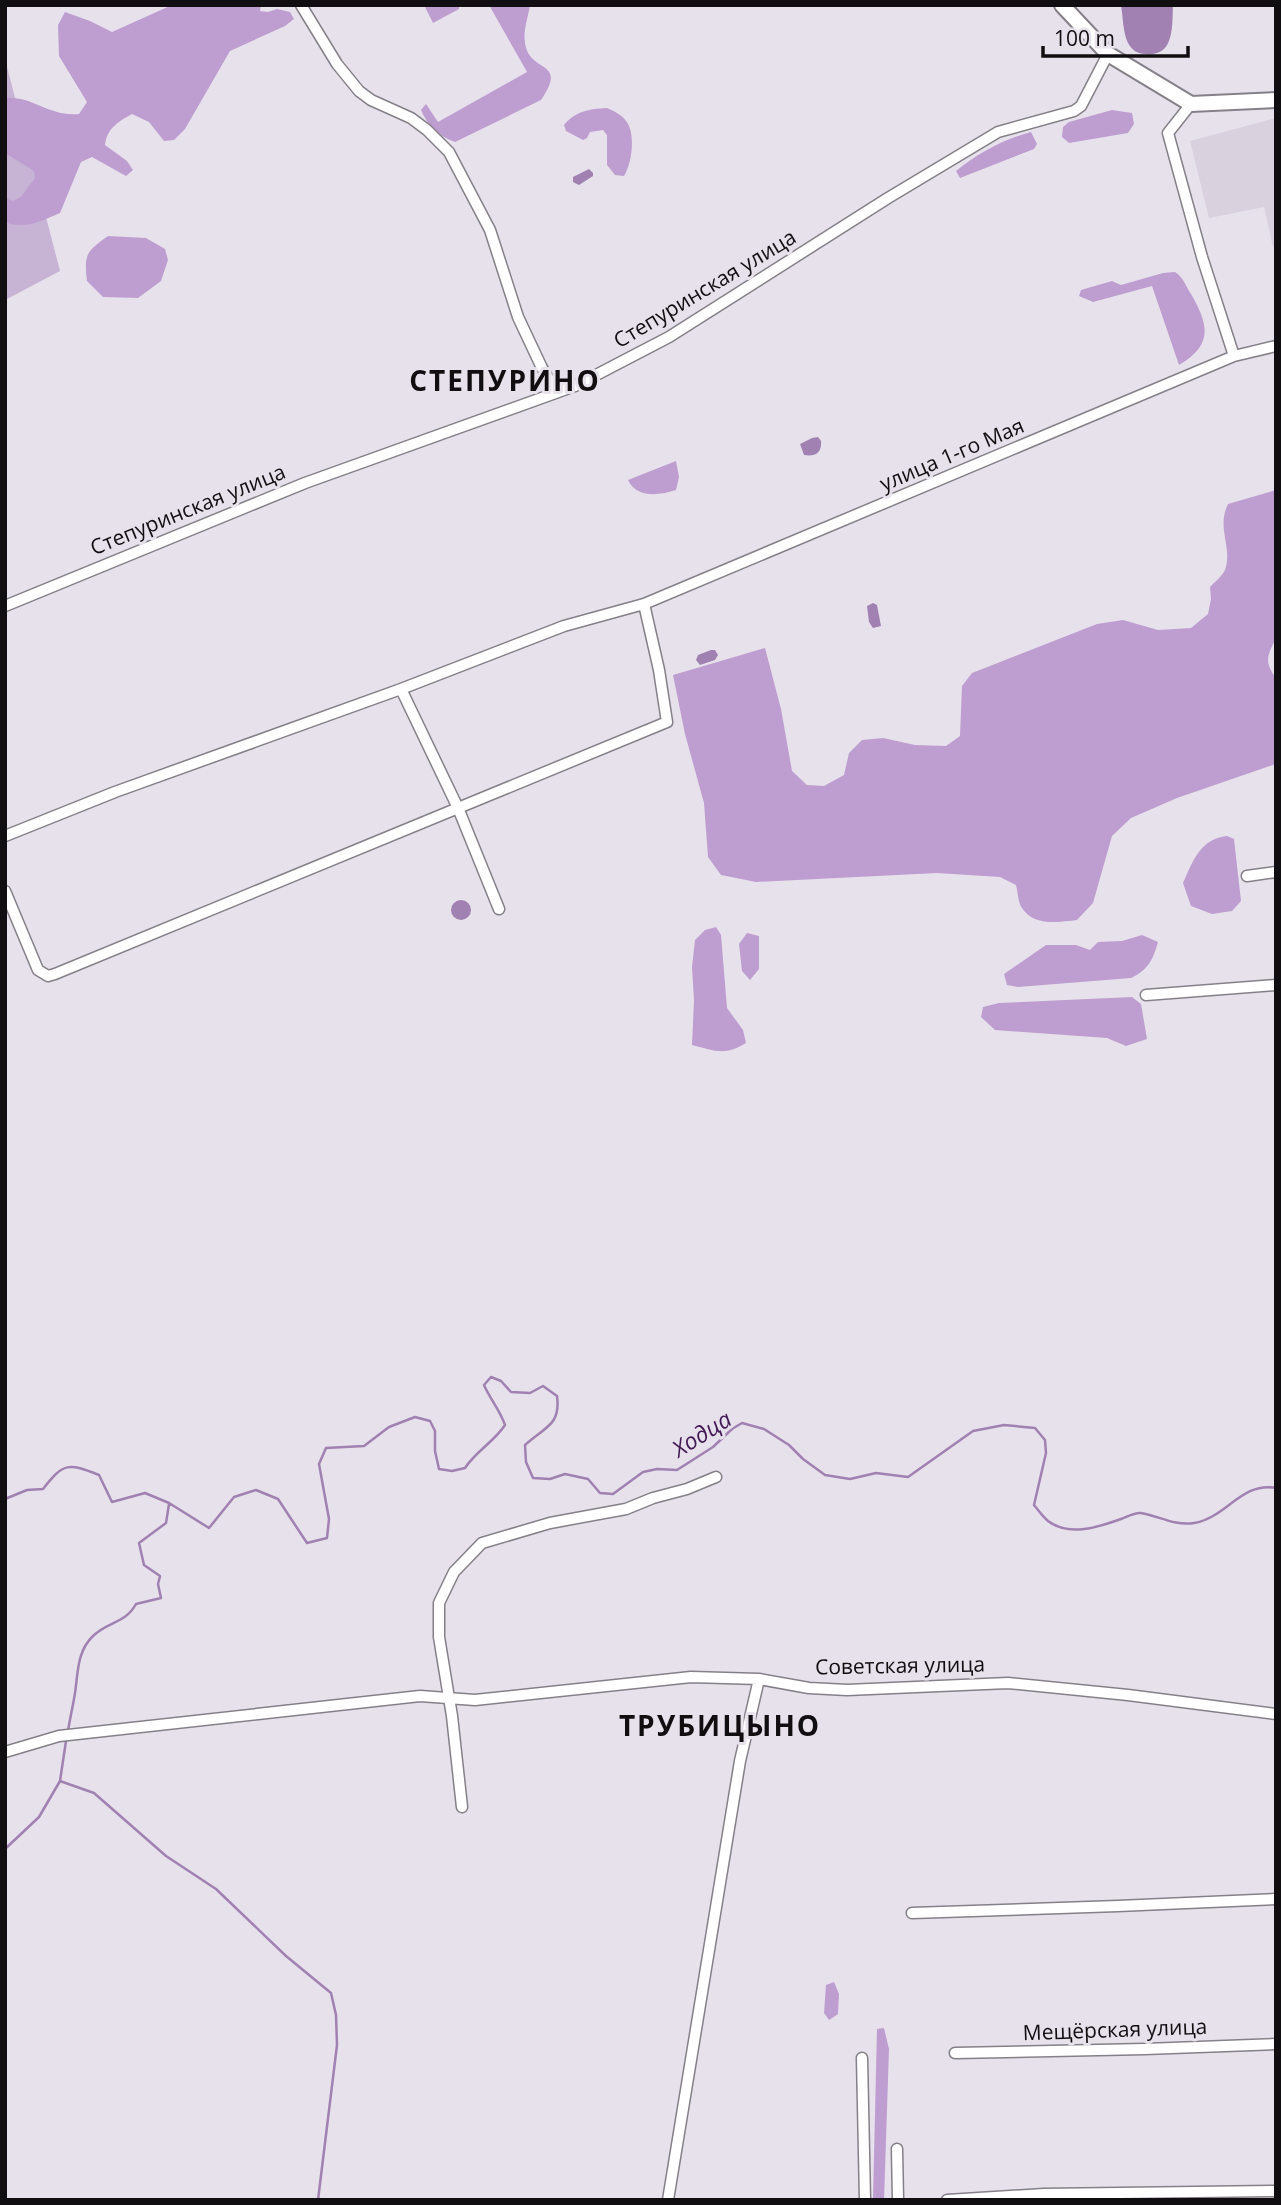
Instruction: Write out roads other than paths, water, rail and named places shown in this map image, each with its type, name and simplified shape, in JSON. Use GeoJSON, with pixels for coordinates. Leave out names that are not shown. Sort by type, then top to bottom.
{"type":"FeatureCollection","features":[{"type":"Feature","properties":{"kind":"street"},"geometry":{"type":"LineString","coordinates":[[301,5],[337,64],[359,91],[371,100],[411,118],[449,152],[490,230],[518,317],[556,391]]}},
{"type":"Feature","properties":{"kind":"street"},"geometry":{"type":"LineString","coordinates":[[1062,5],[1108,54],[1191,104],[1276,100]]}},
{"type":"Feature","properties":{"kind":"street","name":"Степуринская улица"},"geometry":{"type":"LineString","coordinates":[[5,606],[305,483],[576,386],[669,337],[888,198],[998,132],[1074,111],[1081,106],[1108,54]]}},
{"type":"Feature","properties":{"kind":"street"},"geometry":{"type":"LineString","coordinates":[[1191,104],[1168,133],[1202,257],[1234,356]]}},
{"type":"Feature","properties":{"kind":"street","name":"улица 1-го Мая"},"geometry":{"type":"LineString","coordinates":[[5,836],[564,626],[644,604],[1234,356],[1276,346]]}},
{"type":"Feature","properties":{"kind":"street"},"geometry":{"type":"LineString","coordinates":[[5,891],[38,970],[48,975],[55,974],[667,722],[644,604]]}},
{"type":"Feature","properties":{"kind":"street"},"geometry":{"type":"LineString","coordinates":[[401,689],[458,808],[499,909]]}},
{"type":"Feature","properties":{"kind":"street"},"geometry":{"type":"LineString","coordinates":[[1247,876],[1276,872]]}},
{"type":"Feature","properties":{"kind":"street"},"geometry":{"type":"LineString","coordinates":[[1146,995],[1276,985]]}},
{"type":"Feature","properties":{"kind":"street"},"geometry":{"type":"LineString","coordinates":[[461,1807],[439,1637],[439,1603],[454,1572],[482,1544],[550,1523],[626,1509],[716,1477]]}},
{"type":"Feature","properties":{"kind":"street","name":"Советская улица"},"geometry":{"type":"LineString","coordinates":[[5,1752],[59,1736],[420,1696],[475,1700],[691,1677],[759,1679],[809,1688],[847,1690],[1008,1683],[1276,1714]]}},
{"type":"Feature","properties":{"kind":"street"},"geometry":{"type":"LineString","coordinates":[[668,2200],[740,1761],[759,1679]]}},
{"type":"Feature","properties":{"kind":"street"},"geometry":{"type":"LineString","coordinates":[[912,1913],[1276,1899]]}},
{"type":"Feature","properties":{"kind":"street","name":"Мещёрская улица"},"geometry":{"type":"LineString","coordinates":[[955,2053],[1276,2044]]}},
{"type":"Feature","properties":{"kind":"street"},"geometry":{"type":"LineString","coordinates":[[862,2058],[865,2200]]}},
{"type":"Feature","properties":{"kind":"street"},"geometry":{"type":"LineString","coordinates":[[897,2149],[898,2200]]}},
{"type":"Feature","properties":{"kind":"street"},"geometry":{"type":"LineString","coordinates":[[947,2200],[1044,2194],[1276,2191]]}},
{"type":"Feature","properties":{"kind":"waterway","name":"Ходца"},"geometry":{"type":"LineString","coordinates":[[5,1499],[27,1490],[43,1489],[56,1474],[67,1467],[73,1467],[99,1475],[112,1502],[145,1493],[169,1503],[209,1528],[234,1497],[256,1490],[278,1499],[307,1543],[327,1538],[329,1519],[319,1464],[326,1448],[364,1446],[389,1427],[415,1417],[430,1421],[435,1431],[439,1469],[452,1471],[465,1468],[505,1425],[484,1385],[491,1377],[501,1381],[511,1392],[530,1393],[543,1386],[557,1396],[558,1406],[554,1420],[525,1445],[526,1462],[533,1478],[550,1479],[565,1474],[588,1479],[600,1493],[613,1494],[643,1472],[657,1469],[677,1470],[713,1447],[742,1423],[764,1429],[789,1445],[825,1475],[850,1479],[876,1473],[908,1477],[973,1431],[1004,1425],[1035,1428],[1045,1440],[1046,1453],[1034,1505],[1048,1521],[1065,1529],[1094,1527],[1139,1513],[1173,1522],[1194,1523],[1216,1514],[1253,1490],[1276,1488]]}},
{"type":"Feature","properties":{"kind":"waterway"},"geometry":{"type":"LineString","coordinates":[[68,1731],[79,1663],[88,1642],[99,1631],[122,1619],[136,1604],[161,1598],[158,1584],[160,1576],[144,1565],[139,1543],[166,1523],[169,1504]]}},
{"type":"Feature","properties":{"kind":"waterway"},"geometry":{"type":"LineString","coordinates":[[5,1849],[39,1817],[60,1781],[66,1741]]}},
{"type":"Feature","properties":{"kind":"waterway"},"geometry":{"type":"LineString","coordinates":[[60,1781],[94,1793],[166,1856],[216,1889],[286,1956],[331,1993],[336,2015],[337,2045],[318,2200]]}},
{"type":"Feature","properties":{"kind":"district","name":"СТЕПУРИНО"},"geometry":{"type":"Point","coordinates":[505,381]}},
{"type":"Feature","properties":{"kind":"district","name":"ТРУБИЦЫНО"},"geometry":{"type":"Point","coordinates":[720,1726]}}]}
